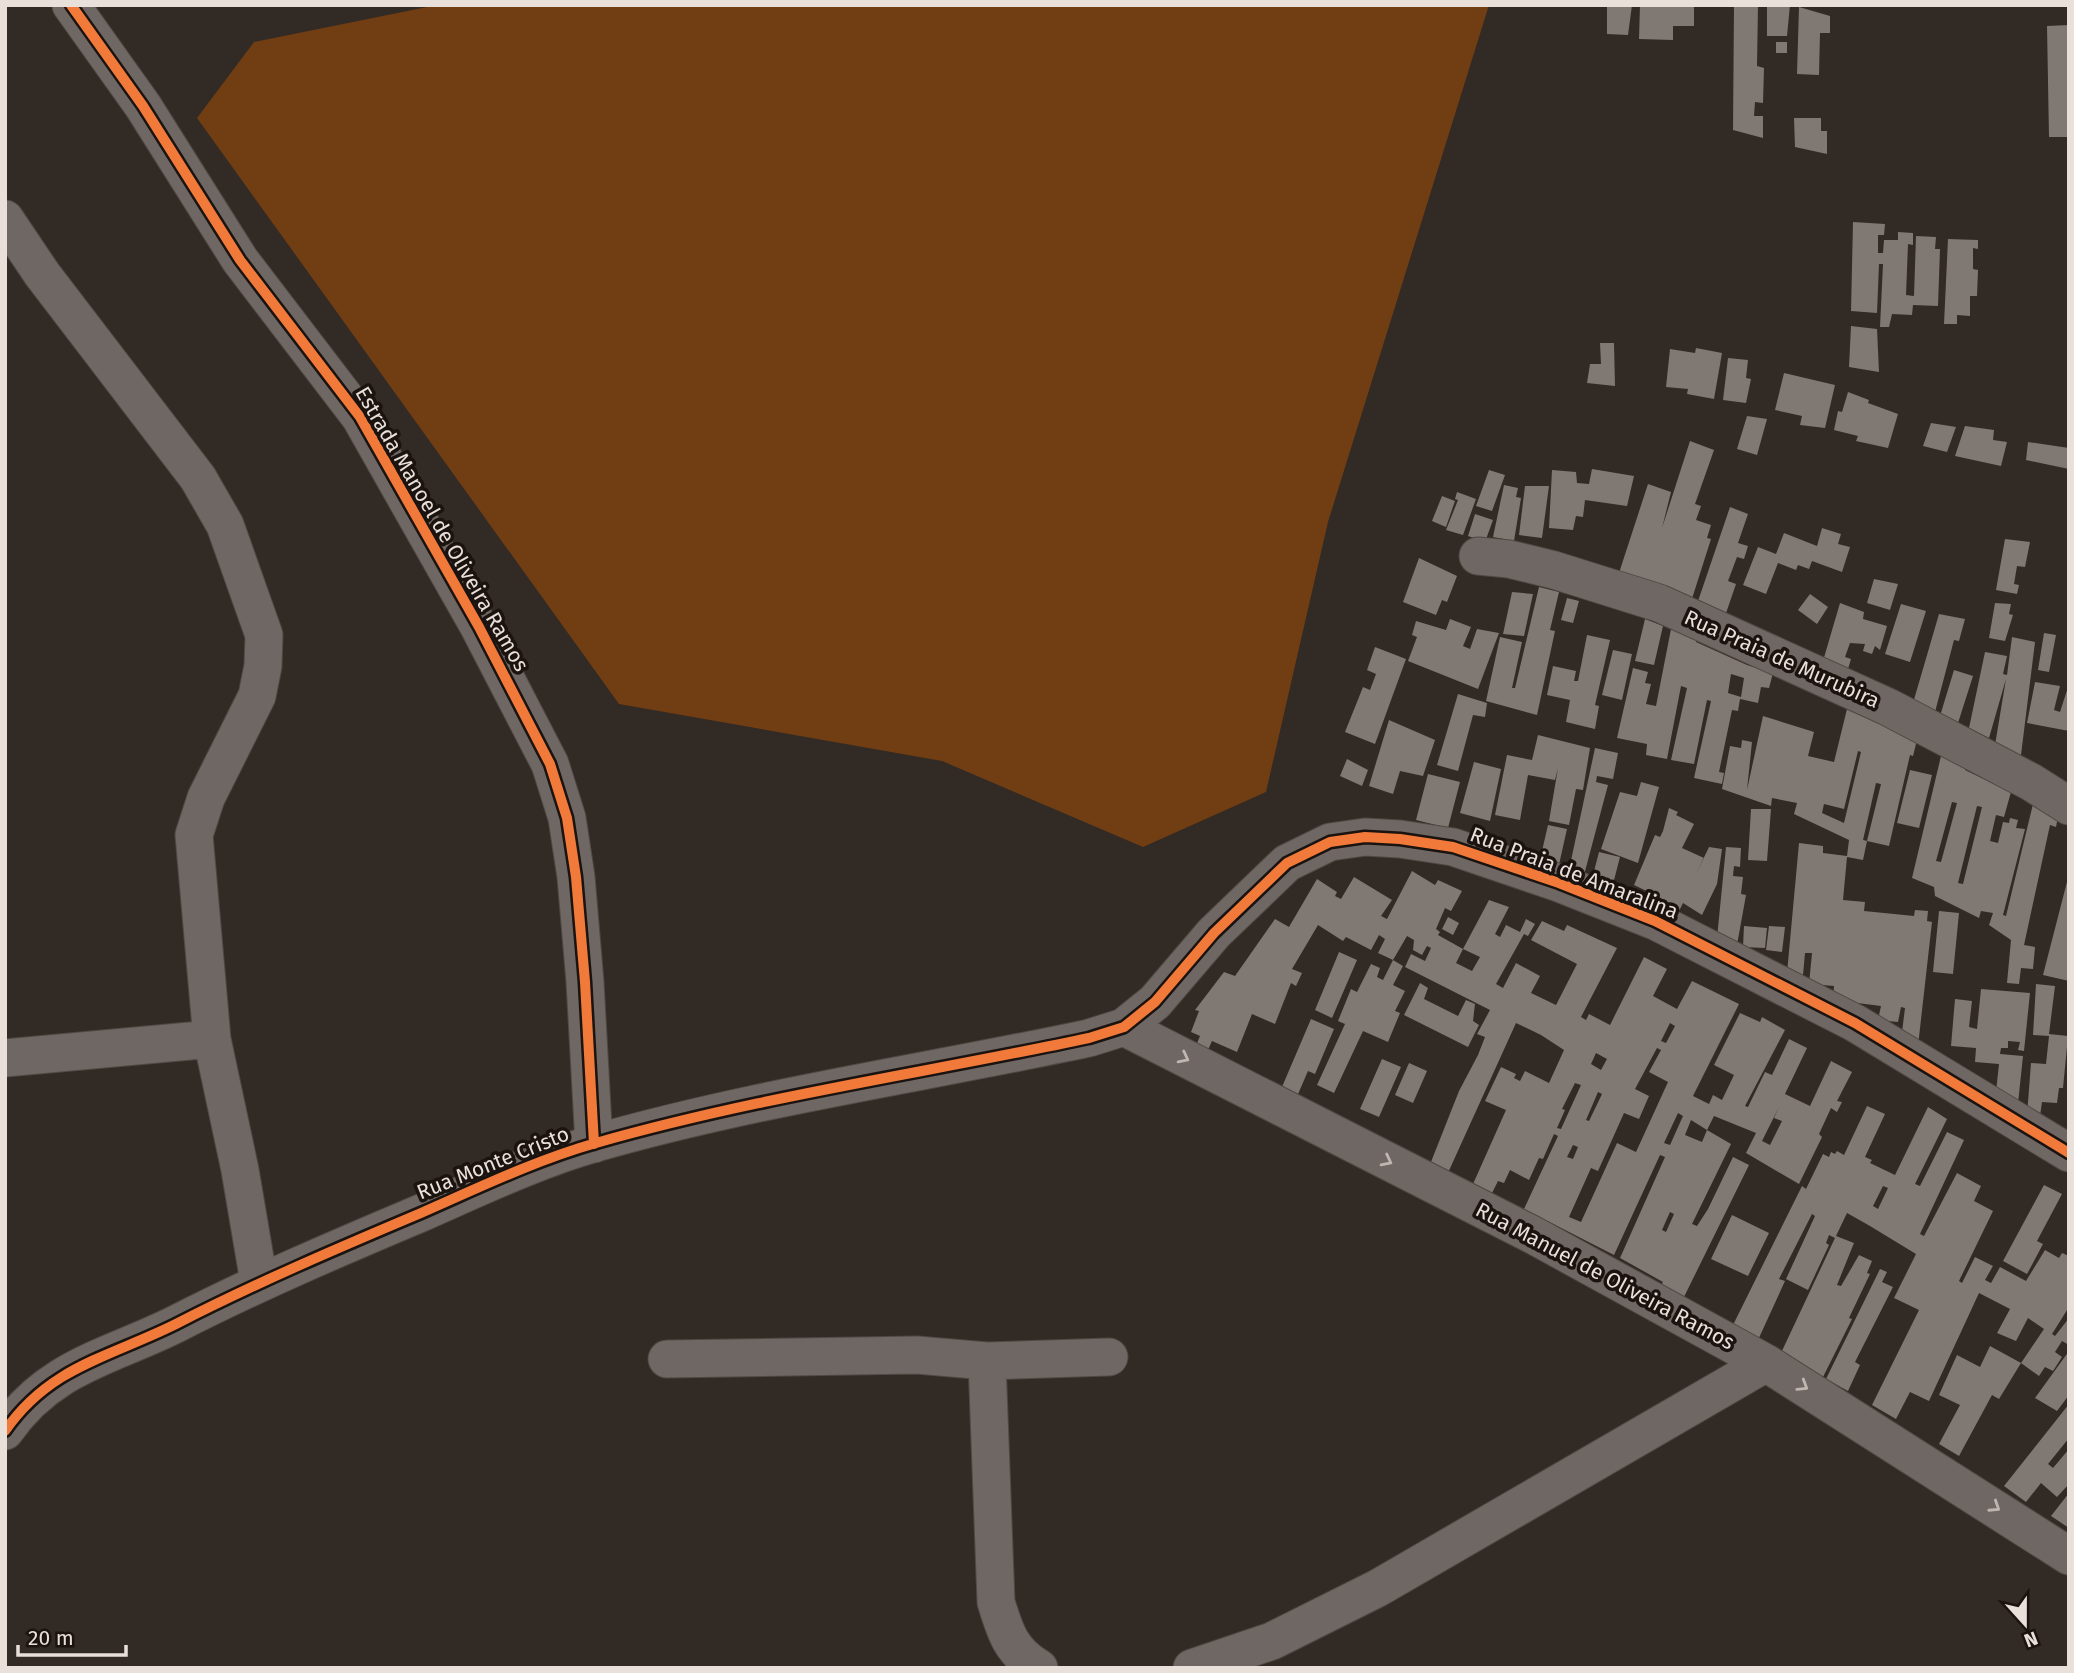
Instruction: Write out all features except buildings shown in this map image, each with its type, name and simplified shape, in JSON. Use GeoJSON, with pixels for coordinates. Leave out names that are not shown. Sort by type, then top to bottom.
{"type":"FeatureCollection","features":[{"type":"Feature","properties":{"kind":"street","name":"Estrada Manoel de Oliveira Ramos"},"geometry":{"type":"LineString","coordinates":[[71,5],[144,106],[240,260],[360,417],[479,627],[550,764],[566,818],[576,877],[594,1144]]}},
{"type":"Feature","properties":{"kind":"street"},"geometry":{"type":"LineString","coordinates":[[5,219],[42,274],[198,478],[225,525],[264,635],[263,666],[257,696],[206,798],[194,835],[212,1039],[240,1170],[259,1282]]}},
{"type":"Feature","properties":{"kind":"street","name":"Rua Praia de Murubira"},"geometry":{"type":"LineString","coordinates":[[1478,556],[1508,558],[1554,569],[1659,603],[1888,707],[2031,782],[2069,806]]}},
{"type":"Feature","properties":{"kind":"street","name":"Rua Praia de Amaralina"},"geometry":{"type":"LineString","coordinates":[[1124,1027],[1155,1002],[1214,933],[1287,863],[1330,842],[1365,837],[1400,839],[1453,847],[1559,883],[1655,921],[1855,1023],[2069,1153]]}},
{"type":"Feature","properties":{"kind":"street","name":"Rua Monte Cristo"},"geometry":{"type":"LineString","coordinates":[[5,1431],[48,1385],[95,1356],[154,1335],[259,1282],[477,1189],[594,1144],[801,1095],[1089,1038],[1124,1027]]}},
{"type":"Feature","properties":{"kind":"street","name":"Rua Manuel de Oliveira Ramos"},"geometry":{"type":"LineString","coordinates":[[1124,1027],[1533,1235],[1766,1363],[2069,1556]]}},
{"type":"Feature","properties":{"kind":"street"},"geometry":{"type":"LineString","coordinates":[[5,1058],[212,1039]]}},
{"type":"Feature","properties":{"kind":"street"},"geometry":{"type":"LineString","coordinates":[[667,1359],[917,1355],[987,1361],[1108,1357]]}},
{"type":"Feature","properties":{"kind":"street"},"geometry":{"type":"LineString","coordinates":[[987,1361],[996,1602],[1007,1639],[1023,1659],[1039,1668]]}},
{"type":"Feature","properties":{"kind":"street"},"geometry":{"type":"LineString","coordinates":[[1192,1668],[1272,1641],[1378,1588],[1766,1363]]}},
{"type":"Feature","properties":{"kind":"shaded area"},"geometry":{"type":"Polygon","coordinates":[[[437,5],[1489,5],[1328,522],[1266,792],[1143,847],[942,761],[619,704],[197,118],[254,42],[437,5]]]}},
{"type":"Feature","properties":{"kind":"cycle path"},"geometry":{"type":"LineString","coordinates":[[71,5],[143,106],[240,260],[360,417],[479,627],[550,764],[567,818],[576,877],[594,1144]]}},
{"type":"Feature","properties":{"kind":"cycle path"},"geometry":{"type":"LineString","coordinates":[[5,1431],[23,1409],[61,1377],[297,1266],[551,1158],[596,1143],[718,1112],[1027,1051],[1089,1038],[1124,1027],[1155,1002],[1214,933],[1287,863],[1330,842],[1365,837],[1453,847],[1559,883],[1655,921],[1855,1023],[2069,1153]]}}]}
